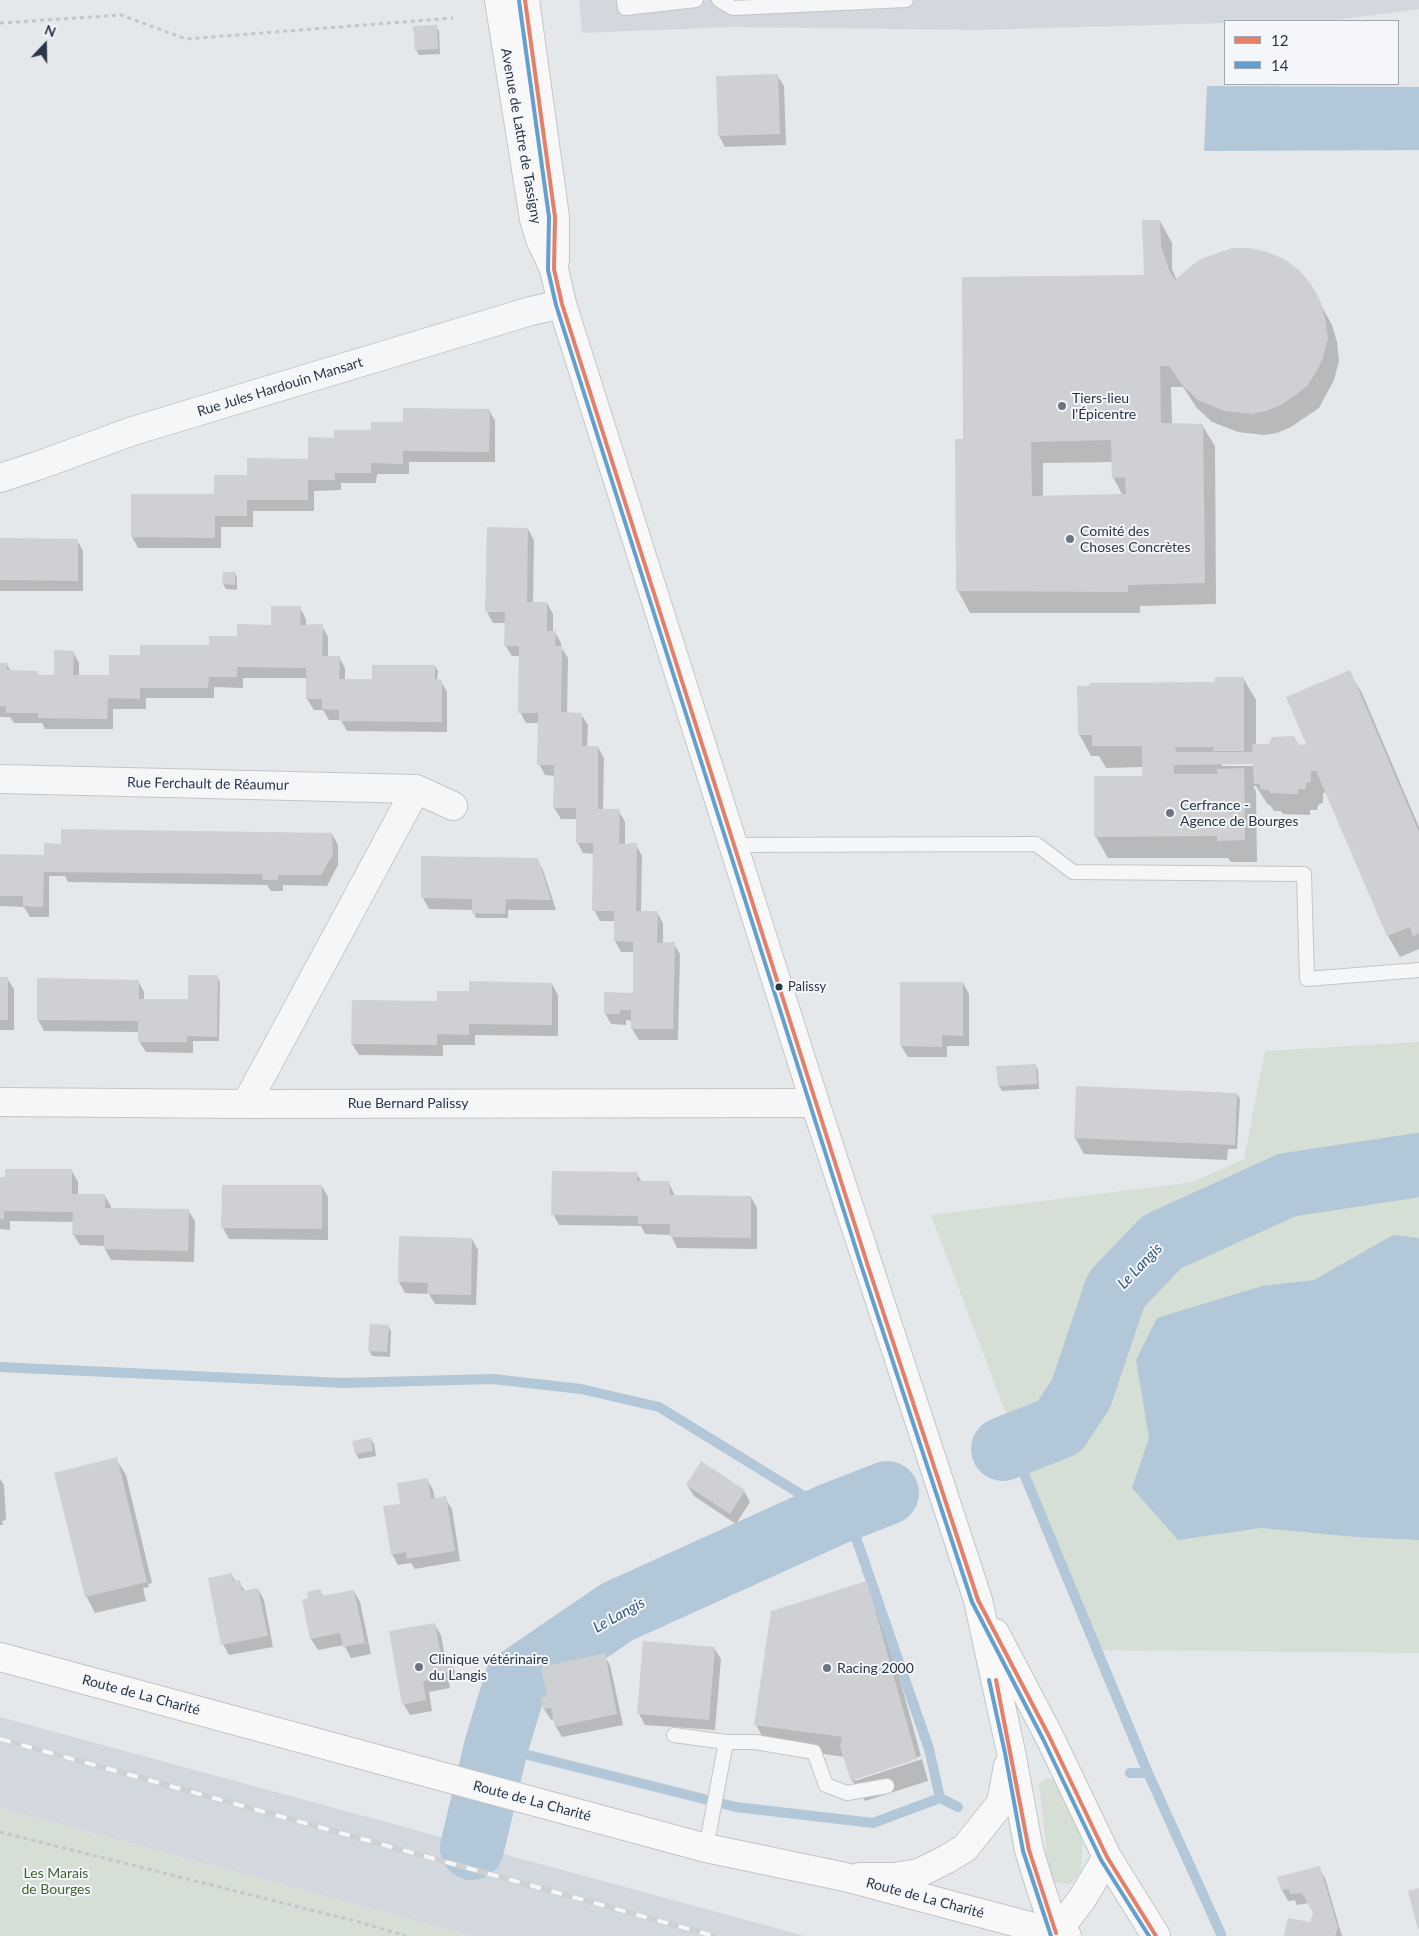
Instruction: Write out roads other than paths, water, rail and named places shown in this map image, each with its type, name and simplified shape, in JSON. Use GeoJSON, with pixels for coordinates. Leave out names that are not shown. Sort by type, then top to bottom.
{"type":"FeatureCollection","features":[{"type":"Feature","properties":{"kind":"main road","name":"Avenue de Lattre de Tassigny"},"geometry":{"type":"LineString","coordinates":[[499,0],[534,220],[540,239],[554,269],[562,304],[735,845],[815,1103],[978,1600],[1011,1752],[1029,1850],[1040,1886],[1062,1934]]}},
{"type":"Feature","properties":{"kind":"main road","name":"Avenue de Lattre de Tassigny"},"geometry":{"type":"LineString","coordinates":[[525,0],[555,217],[554,269]]}},
{"type":"Feature","properties":{"kind":"main road","name":"Avenue de Lattre de Tassigny"},"geometry":{"type":"LineString","coordinates":[[978,1600],[1049,1736],[1107,1857],[1156,1936]]}},
{"type":"Feature","properties":{"kind":"main road","name":"Route de La Charité"},"geometry":{"type":"LineString","coordinates":[[0,1657],[706,1848],[845,1877],[1062,1934]]}},
{"type":"Feature","properties":{"kind":"main road","name":"Avenue de Lattre de Tassigny"},"geometry":{"type":"LineString","coordinates":[[845,1877],[894,1877],[919,1873],[947,1860],[965,1848],[1001,1803],[1011,1752]]}},
{"type":"Feature","properties":{"kind":"main road"},"geometry":{"type":"LineString","coordinates":[[1062,1934],[1107,1857]]}},
{"type":"Feature","properties":{"kind":"street","name":"Rue Jules Hardouin Mansart"},"geometry":{"type":"LineString","coordinates":[[0,478],[134,430],[522,314],[562,304]]}},
{"type":"Feature","properties":{"kind":"street","name":"Rue Ferchault de Réaumur"},"geometry":{"type":"LineString","coordinates":[[0,778],[416,789],[453,806]]}},
{"type":"Feature","properties":{"kind":"street"},"geometry":{"type":"LineString","coordinates":[[246,1104],[416,789]]}},
{"type":"Feature","properties":{"kind":"street","name":"Rue Bernard Palissy"},"geometry":{"type":"LineString","coordinates":[[0,1102],[246,1104],[815,1103]]}},
{"type":"Feature","properties":{"kind":"lane"},"geometry":{"type":"LineString","coordinates":[[624,0],[624,8],[696,0]]}},
{"type":"Feature","properties":{"kind":"lane"},"geometry":{"type":"LineString","coordinates":[[720,0],[733,8],[906,0]]}},
{"type":"Feature","properties":{"kind":"lane"},"geometry":{"type":"LineString","coordinates":[[735,845],[1036,844],[1073,872],[1304,874],[1307,978],[1419,970]]}},
{"type":"Feature","properties":{"kind":"lane"},"geometry":{"type":"LineString","coordinates":[[674,1735],[726,1742],[755,1742],[814,1752],[826,1785],[847,1793],[887,1786]]}},
{"type":"Feature","properties":{"kind":"lane"},"geometry":{"type":"LineString","coordinates":[[706,1848],[726,1742]]}},
{"type":"Feature","properties":{"kind":"water"},"geometry":{"type":"Polygon","coordinates":[[[1207,86],[1419,87],[1419,150],[1204,151],[1207,86]]]}},
{"type":"Feature","properties":{"kind":"water"},"geometry":{"type":"Polygon","coordinates":[[[1393,1235],[1419,1238],[1419,1540],[1356,1537],[1261,1528],[1178,1540],[1132,1488],[1149,1438],[1136,1360],[1157,1318],[1262,1286],[1314,1280],[1393,1235]]]}},
{"type":"Feature","properties":{"kind":"waterway","name":"Le Langis"},"geometry":{"type":"LineString","coordinates":[[1003,1449],[1059,1427],[1081,1394],[1116,1290],[1162,1242],[1287,1185],[1419,1165]]}},
{"type":"Feature","properties":{"kind":"waterway"},"geometry":{"type":"LineString","coordinates":[[0,1367],[343,1383],[493,1379],[581,1389],[659,1407],[833,1514],[854,1532],[929,1749],[940,1798]]}},
{"type":"Feature","properties":{"kind":"waterway"},"geometry":{"type":"LineString","coordinates":[[1012,1445],[1148,1773],[1130,1773]]}},
{"type":"Feature","properties":{"kind":"waterway","name":"Le Langis"},"geometry":{"type":"LineString","coordinates":[[472,1848],[496,1747],[516,1681],[617,1612],[833,1514],[887,1493]]}},
{"type":"Feature","properties":{"kind":"waterway"},"geometry":{"type":"LineString","coordinates":[[496,1747],[736,1807],[873,1823],[940,1798],[958,1807]]}},
{"type":"Feature","properties":{"kind":"waterway"},"geometry":{"type":"LineString","coordinates":[[1148,1773],[1221,1934]]}},
{"type":"Feature","properties":{"kind":"railway"},"geometry":{"type":"LineString","coordinates":[[0,1739],[714,1936]]}},
{"type":"Feature","properties":{"kind":"place","name":"Tiers-lieu l'Épicentre"},"geometry":{"type":"Point","coordinates":[1062,406]}},
{"type":"Feature","properties":{"kind":"place","name":"Comité des Choses Concrètes"},"geometry":{"type":"Point","coordinates":[1070,539]}},
{"type":"Feature","properties":{"kind":"place","name":"Cerfrance - Agence de Bourges"},"geometry":{"type":"Point","coordinates":[1170,813]}},
{"type":"Feature","properties":{"kind":"place","name":"Palissy"},"geometry":{"type":"Point","coordinates":[779,987]}},
{"type":"Feature","properties":{"kind":"place","name":"Clinique vétérinaire du Langis"},"geometry":{"type":"Point","coordinates":[419,1667]}},
{"type":"Feature","properties":{"kind":"place","name":"Racing 2000"},"geometry":{"type":"Point","coordinates":[827,1668]}},
{"type":"Feature","properties":{"kind":"park label","name":"Les Marais de Bourges"},"geometry":{"type":"Point","coordinates":[56,1882]}}]}
